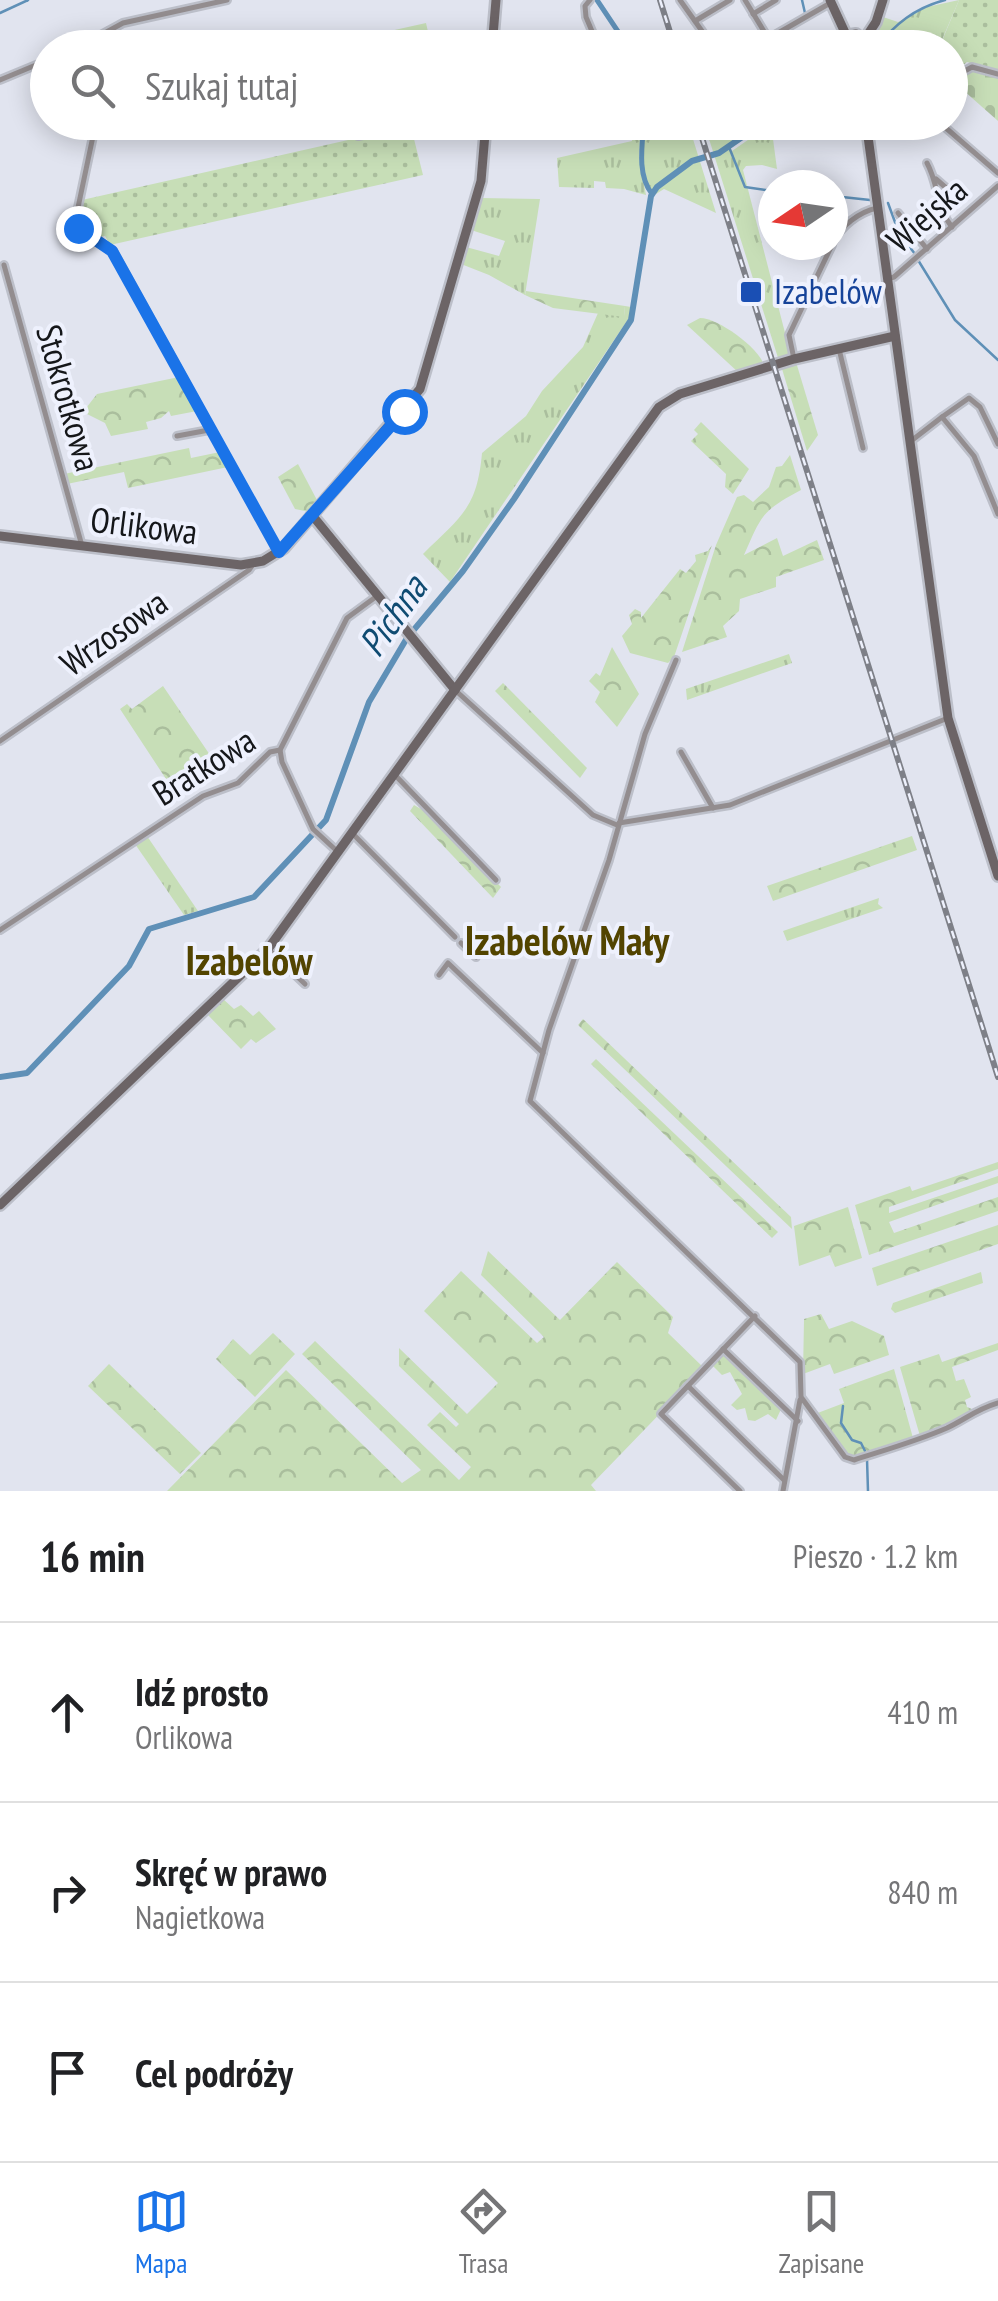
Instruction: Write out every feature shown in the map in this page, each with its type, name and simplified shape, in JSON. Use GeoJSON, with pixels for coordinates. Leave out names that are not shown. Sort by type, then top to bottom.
{"type":"FeatureCollection","features":[{"type":"Feature","properties":{"kind":"street"},"geometry":{"type":"LineString","coordinates":[[109,30],[228,0]]}},
{"type":"Feature","properties":{"kind":"street"},"geometry":{"type":"LineString","coordinates":[[494,30],[496,0]]}},
{"type":"Feature","properties":{"kind":"street"},"geometry":{"type":"LineString","coordinates":[[590,0],[585,6],[592,30]]}},
{"type":"Feature","properties":{"kind":"street"},"geometry":{"type":"LineString","coordinates":[[681,0],[701,30]]}},
{"type":"Feature","properties":{"kind":"street"},"geometry":{"type":"LineString","coordinates":[[695,21],[730,0]]}},
{"type":"Feature","properties":{"kind":"street"},"geometry":{"type":"LineString","coordinates":[[745,0],[763,30]]}},
{"type":"Feature","properties":{"kind":"street"},"geometry":{"type":"LineString","coordinates":[[753,14],[776,0]]}},
{"type":"Feature","properties":{"kind":"street"},"geometry":{"type":"LineString","coordinates":[[870,30],[883,0]]}},
{"type":"Feature","properties":{"kind":"street"},"geometry":{"type":"LineString","coordinates":[[782,30],[830,2],[845,30]]}},
{"type":"Feature","properties":{"kind":"street"},"geometry":{"type":"LineString","coordinates":[[0,80],[30,68]]}},
{"type":"Feature","properties":{"kind":"street"},"geometry":{"type":"LineString","coordinates":[[968,69],[998,74]]}},
{"type":"Feature","properties":{"kind":"street"},"geometry":{"type":"LineString","coordinates":[[92,140],[76,217],[78,228],[112,251],[279,552]]}},
{"type":"Feature","properties":{"kind":"street","name":"Orlikowa"},"geometry":{"type":"LineString","coordinates":[[0,536],[234,564],[254,563],[279,552],[420,389],[482,176],[485,140]]}},
{"type":"Feature","properties":{"kind":"street"},"geometry":{"type":"LineString","coordinates":[[869,140],[948,718],[998,876]]}},
{"type":"Feature","properties":{"kind":"street"},"geometry":{"type":"LineString","coordinates":[[960,140],[998,173]]}},
{"type":"Feature","properties":{"kind":"street"},"geometry":{"type":"LineString","coordinates":[[926,163],[934,177],[952,193],[938,205]]}},
{"type":"Feature","properties":{"kind":"street"},"geometry":{"type":"LineString","coordinates":[[934,177],[938,205],[952,227]]}},
{"type":"Feature","properties":{"kind":"street","name":"Wiejska"},"geometry":{"type":"LineString","coordinates":[[887,278],[894,277],[998,186]]}},
{"type":"Feature","properties":{"kind":"street"},"geometry":{"type":"LineString","coordinates":[[990,194],[998,204]]}},
{"type":"Feature","properties":{"kind":"street"},"geometry":{"type":"LineString","coordinates":[[848,225],[862,213],[878,208]]}},
{"type":"Feature","properties":{"kind":"street"},"geometry":{"type":"LineString","coordinates":[[898,213],[927,248]]}},
{"type":"Feature","properties":{"kind":"street"},"geometry":{"type":"LineString","coordinates":[[794,359],[788,334],[824,260]]}},
{"type":"Feature","properties":{"kind":"street","name":"Stokrotkowa"},"geometry":{"type":"LineString","coordinates":[[4,265],[82,546]]}},
{"type":"Feature","properties":{"kind":"street"},"geometry":{"type":"LineString","coordinates":[[0,1204],[268,949],[659,407],[680,394],[794,359],[895,336]]}},
{"type":"Feature","properties":{"kind":"street"},"geometry":{"type":"LineString","coordinates":[[839,349],[864,448]]}},
{"type":"Feature","properties":{"kind":"street"},"geometry":{"type":"LineString","coordinates":[[909,442],[968,397],[980,406],[998,444]]}},
{"type":"Feature","properties":{"kind":"street"},"geometry":{"type":"LineString","coordinates":[[942,418],[974,456],[998,514]]}},
{"type":"Feature","properties":{"kind":"street"},"geometry":{"type":"LineString","coordinates":[[177,436],[209,430]]}},
{"type":"Feature","properties":{"kind":"street"},"geometry":{"type":"LineString","coordinates":[[312,515],[455,690],[582,805],[597,817],[617,824],[734,803],[948,718]]}},
{"type":"Feature","properties":{"kind":"street","name":"Wrzosowa"},"geometry":{"type":"LineString","coordinates":[[0,741],[254,563]]}},
{"type":"Feature","properties":{"kind":"street","name":"Bratkowa"},"geometry":{"type":"LineString","coordinates":[[0,930],[202,796],[238,783],[270,752],[280,750],[347,618],[377,596]]}},
{"type":"Feature","properties":{"kind":"street"},"geometry":{"type":"LineString","coordinates":[[676,660],[652,714],[609,860],[530,1098],[800,1362],[798,1421],[783,1491]]}},
{"type":"Feature","properties":{"kind":"street"},"geometry":{"type":"LineString","coordinates":[[280,750],[314,831],[338,852]]}},
{"type":"Feature","properties":{"kind":"street"},"geometry":{"type":"LineString","coordinates":[[681,752],[714,808]]}},
{"type":"Feature","properties":{"kind":"street"},"geometry":{"type":"LineString","coordinates":[[394,774],[496,880]]}},
{"type":"Feature","properties":{"kind":"street"},"geometry":{"type":"LineString","coordinates":[[352,834],[476,957]]}},
{"type":"Feature","properties":{"kind":"street"},"geometry":{"type":"LineString","coordinates":[[268,949],[305,984]]}},
{"type":"Feature","properties":{"kind":"street"},"geometry":{"type":"LineString","coordinates":[[439,975],[448,963],[543,1053]]}},
{"type":"Feature","properties":{"kind":"street"},"geometry":{"type":"LineString","coordinates":[[740,1491],[661,1414],[755,1316]]}},
{"type":"Feature","properties":{"kind":"street"},"geometry":{"type":"LineString","coordinates":[[723,1349],[798,1421]]}},
{"type":"Feature","properties":{"kind":"street"},"geometry":{"type":"LineString","coordinates":[[688,1386],[784,1480]]}},
{"type":"Feature","properties":{"kind":"street"},"geometry":{"type":"LineString","coordinates":[[801,1397],[850,1460],[943,1430],[973,1410],[998,1402]]}},
{"type":"Feature","properties":{"kind":"green space"},"geometry":{"type":"Polygon","coordinates":[[[959,0],[946,30],[874,30],[883,17],[898,22],[927,7],[959,0]]]}},
{"type":"Feature","properties":{"kind":"green space"},"geometry":{"type":"Polygon","coordinates":[[[959,0],[998,0],[998,72],[968,62],[968,30],[946,30],[959,0]]]}},
{"type":"Feature","properties":{"kind":"green space"},"geometry":{"type":"Polygon","coordinates":[[[426,23],[428,30],[394,30],[426,23]]]}},
{"type":"Feature","properties":{"kind":"green space"},"geometry":{"type":"Polygon","coordinates":[[[975,69],[998,76],[998,121],[968,94],[968,73],[975,69]]]}},
{"type":"Feature","properties":{"kind":"green space"},"geometry":{"type":"Polygon","coordinates":[[[348,140],[414,140],[423,175],[110,245],[105,236],[97,237],[81,229],[78,216],[82,200],[348,140]]]}},
{"type":"Feature","properties":{"kind":"green space"},"geometry":{"type":"Polygon","coordinates":[[[640,140],[646,195],[606,188],[605,182],[594,181],[594,188],[559,187],[557,158],[640,140]]]}},
{"type":"Feature","properties":{"kind":"green space"},"geometry":{"type":"Polygon","coordinates":[[[644,140],[693,140],[716,213],[664,189],[656,194],[648,187],[642,158],[644,140]]]}},
{"type":"Feature","properties":{"kind":"green space"},"geometry":{"type":"Polygon","coordinates":[[[709,140],[740,140],[730,147],[732,151],[748,140],[773,140],[777,169],[762,165],[746,166],[743,170],[758,228],[758,260],[766,260],[791,356],[779,361],[709,140]]]}},
{"type":"Feature","properties":{"kind":"green space"},"geometry":{"type":"Polygon","coordinates":[[[481,198],[540,199],[525,295],[461,264],[466,247],[499,256],[505,241],[471,230],[481,198]]]}},
{"type":"Feature","properties":{"kind":"green space"},"geometry":{"type":"Polygon","coordinates":[[[526,291],[625,306],[624,317],[553,308],[525,295],[526,291]]]}},
{"type":"Feature","properties":{"kind":"green space"},"geometry":{"type":"Polygon","coordinates":[[[625,306],[631,307],[629,318],[450,582],[423,554],[471,500],[482,453],[526,416],[542,391],[583,347],[598,313],[624,316],[625,306]]]}},
{"type":"Feature","properties":{"kind":"green space"},"geometry":{"type":"Polygon","coordinates":[[[700,318],[736,335],[764,365],[739,373],[687,325],[700,318]]]}},
{"type":"Feature","properties":{"kind":"green space"},"geometry":{"type":"Polygon","coordinates":[[[796,362],[818,435],[807,451],[782,369],[796,362]]]}},
{"type":"Feature","properties":{"kind":"green space"},"geometry":{"type":"Polygon","coordinates":[[[179,377],[197,411],[171,416],[169,411],[146,422],[148,429],[111,436],[105,423],[83,412],[97,394],[179,377]]]}},
{"type":"Feature","properties":{"kind":"green space"},"geometry":{"type":"Polygon","coordinates":[[[701,422],[749,469],[733,494],[725,487],[726,474],[691,441],[701,422]]]}},
{"type":"Feature","properties":{"kind":"green space"},"geometry":{"type":"Polygon","coordinates":[[[189,448],[191,458],[220,452],[228,467],[128,488],[124,472],[67,484],[64,474],[189,448]]]}},
{"type":"Feature","properties":{"kind":"green space"},"geometry":{"type":"Polygon","coordinates":[[[790,455],[801,490],[765,515],[744,555],[777,538],[783,556],[817,540],[824,560],[776,577],[776,587],[740,599],[739,611],[723,626],[727,637],[682,652],[716,545],[737,497],[744,495],[753,502],[769,487],[776,467],[782,466],[790,455]]]}},
{"type":"Feature","properties":{"kind":"green space"},"geometry":{"type":"Polygon","coordinates":[[[298,464],[318,502],[310,512],[295,509],[278,477],[298,464]]]}},
{"type":"Feature","properties":{"kind":"green space"},"geometry":{"type":"Polygon","coordinates":[[[712,545],[674,657],[668,663],[630,653],[622,636],[632,624],[629,615],[635,609],[641,612],[641,618],[680,569],[686,573],[696,561],[695,555],[708,551],[712,545]]]}},
{"type":"Feature","properties":{"kind":"green space"},"geometry":{"type":"Polygon","coordinates":[[[612,647],[639,694],[617,727],[595,702],[600,692],[589,681],[596,673],[600,676],[612,647]]]}},
{"type":"Feature","properties":{"kind":"green space"},"geometry":{"type":"Polygon","coordinates":[[[789,654],[792,663],[687,700],[686,689],[789,654]]]}},
{"type":"Feature","properties":{"kind":"green space"},"geometry":{"type":"Polygon","coordinates":[[[503,683],[587,768],[580,778],[495,691],[503,683]]]}},
{"type":"Feature","properties":{"kind":"green space"},"geometry":{"type":"Polygon","coordinates":[[[163,686],[210,755],[166,779],[120,709],[127,704],[132,709],[163,686]]]}},
{"type":"Feature","properties":{"kind":"green space"},"geometry":{"type":"Polygon","coordinates":[[[414,805],[433,816],[501,887],[493,898],[410,811],[414,805]]]}},
{"type":"Feature","properties":{"kind":"green space"},"geometry":{"type":"Polygon","coordinates":[[[147,836],[198,911],[184,915],[135,844],[147,836]]]}},
{"type":"Feature","properties":{"kind":"green space"},"geometry":{"type":"Polygon","coordinates":[[[912,836],[917,850],[773,901],[767,886],[912,836]]]}},
{"type":"Feature","properties":{"kind":"green space"},"geometry":{"type":"Polygon","coordinates":[[[879,898],[878,904],[883,908],[787,941],[783,931],[879,898]]]}},
{"type":"Feature","properties":{"kind":"green space"},"geometry":{"type":"Polygon","coordinates":[[[222,998],[234,1009],[241,1005],[253,1016],[259,1011],[276,1029],[256,1043],[251,1039],[241,1049],[206,1013],[222,998]]]}},
{"type":"Feature","properties":{"kind":"green space"},"geometry":{"type":"Polygon","coordinates":[[[583,1019],[791,1217],[792,1229],[578,1025],[583,1019]]]}},
{"type":"Feature","properties":{"kind":"green space"},"geometry":{"type":"Polygon","coordinates":[[[596,1059],[778,1232],[772,1238],[591,1064],[596,1059]]]}},
{"type":"Feature","properties":{"kind":"green space"},"geometry":{"type":"Polygon","coordinates":[[[998,1162],[998,1169],[889,1207],[889,1213],[998,1176],[998,1183],[889,1222],[894,1233],[998,1197],[998,1211],[869,1255],[855,1205],[910,1186],[912,1191],[998,1162]]]}},
{"type":"Feature","properties":{"kind":"green space"},"geometry":{"type":"Polygon","coordinates":[[[848,1207],[862,1258],[835,1267],[830,1255],[799,1266],[794,1226],[848,1207]]]}},
{"type":"Feature","properties":{"kind":"green space"},"geometry":{"type":"Polygon","coordinates":[[[998,1225],[998,1244],[877,1286],[872,1268],[998,1225]]]}},
{"type":"Feature","properties":{"kind":"green space"},"geometry":{"type":"Polygon","coordinates":[[[488,1251],[560,1320],[617,1262],[673,1317],[668,1333],[704,1368],[591,1485],[596,1491],[167,1491],[286,1370],[402,1483],[421,1470],[302,1354],[315,1341],[459,1480],[471,1467],[427,1425],[440,1412],[456,1427],[459,1424],[399,1366],[399,1348],[467,1414],[498,1383],[424,1311],[461,1271],[537,1343],[544,1337],[481,1275],[488,1251]]]}},
{"type":"Feature","properties":{"kind":"green space"},"geometry":{"type":"Polygon","coordinates":[[[981,1272],[983,1283],[895,1313],[891,1309],[893,1303],[981,1272]]]}},
{"type":"Feature","properties":{"kind":"green space"},"geometry":{"type":"Polygon","coordinates":[[[821,1314],[829,1329],[852,1321],[884,1336],[889,1355],[834,1374],[830,1364],[803,1374],[804,1319],[821,1314]]]}},
{"type":"Feature","properties":{"kind":"green space"},"geometry":{"type":"Polygon","coordinates":[[[273,1333],[295,1354],[255,1397],[216,1359],[233,1339],[250,1355],[273,1333]]]}},
{"type":"Feature","properties":{"kind":"green space"},"geometry":{"type":"Polygon","coordinates":[[[998,1343],[998,1350],[952,1367],[956,1381],[964,1379],[971,1397],[965,1400],[972,1409],[959,1420],[920,1436],[900,1367],[939,1354],[942,1362],[998,1343]]]}},
{"type":"Feature","properties":{"kind":"green space"},"geometry":{"type":"Polygon","coordinates":[[[724,1351],[782,1407],[776,1420],[768,1414],[748,1420],[745,1408],[737,1410],[731,1405],[742,1394],[730,1372],[722,1375],[711,1364],[724,1351]]]}},
{"type":"Feature","properties":{"kind":"green space"},"geometry":{"type":"Polygon","coordinates":[[[109,1364],[201,1453],[180,1474],[88,1386],[109,1364]]]}},
{"type":"Feature","properties":{"kind":"green space"},"geometry":{"type":"Polygon","coordinates":[[[894,1369],[913,1438],[851,1459],[815,1414],[844,1403],[839,1389],[894,1369]]]}},
{"type":"Feature","properties":{"kind":"waterway"},"geometry":{"type":"LineString","coordinates":[[0,13],[28,0]]}},
{"type":"Feature","properties":{"kind":"waterway"},"geometry":{"type":"LineString","coordinates":[[597,0],[617,30]]}},
{"type":"Feature","properties":{"kind":"waterway"},"geometry":{"type":"LineString","coordinates":[[802,0],[805,13]]}},
{"type":"Feature","properties":{"kind":"waterway","name":"Pichna"},"geometry":{"type":"LineString","coordinates":[[891,30],[906,18],[945,0]]}},
{"type":"Feature","properties":{"kind":"waterway"},"geometry":{"type":"LineString","coordinates":[[643,140],[642,169],[652,194]]}},
{"type":"Feature","properties":{"kind":"waterway","name":"Pichna"},"geometry":{"type":"LineString","coordinates":[[0,1077],[27,1073],[129,966],[149,929],[254,897],[326,820],[369,702],[407,638],[463,571],[514,499],[631,320],[651,196],[692,161],[719,153],[738,140]]}},
{"type":"Feature","properties":{"kind":"waterway"},"geometry":{"type":"LineString","coordinates":[[729,147],[745,187],[758,189]]}},
{"type":"Feature","properties":{"kind":"waterway"},"geometry":{"type":"LineString","coordinates":[[848,198],[870,200]]}},
{"type":"Feature","properties":{"kind":"waterway"},"geometry":{"type":"LineString","coordinates":[[888,203],[899,233],[915,254]]}},
{"type":"Feature","properties":{"kind":"waterway"},"geometry":{"type":"LineString","coordinates":[[918,260],[955,320],[998,360]]}},
{"type":"Feature","properties":{"kind":"waterway"},"geometry":{"type":"LineString","coordinates":[[843,1406],[841,1423],[866,1453]]}},
{"type":"Feature","properties":{"kind":"waterway"},"geometry":{"type":"LineString","coordinates":[[867,1459],[868,1491]]}},
{"type":"Feature","properties":{"kind":"railway"},"geometry":{"type":"LineString","coordinates":[[660,0],[669,30]]}},
{"type":"Feature","properties":{"kind":"railway"},"geometry":{"type":"LineString","coordinates":[[703,140],[998,1077]]}},
{"type":"Feature","properties":{"kind":"place","name":"Izabelów"},"geometry":{"type":"Point","coordinates":[751,292]}},
{"type":"Feature","properties":{"kind":"district","name":"Izabelów Mały"},"geometry":{"type":"Point","coordinates":[567,941]}},
{"type":"Feature","properties":{"kind":"district","name":"Izabelów"},"geometry":{"type":"Point","coordinates":[249,961]}},
{"type":"Feature","properties":{"kind":"route"},"geometry":{"type":"LineString","coordinates":[[78,228],[112,251],[279,552],[404,411]]}}]}
